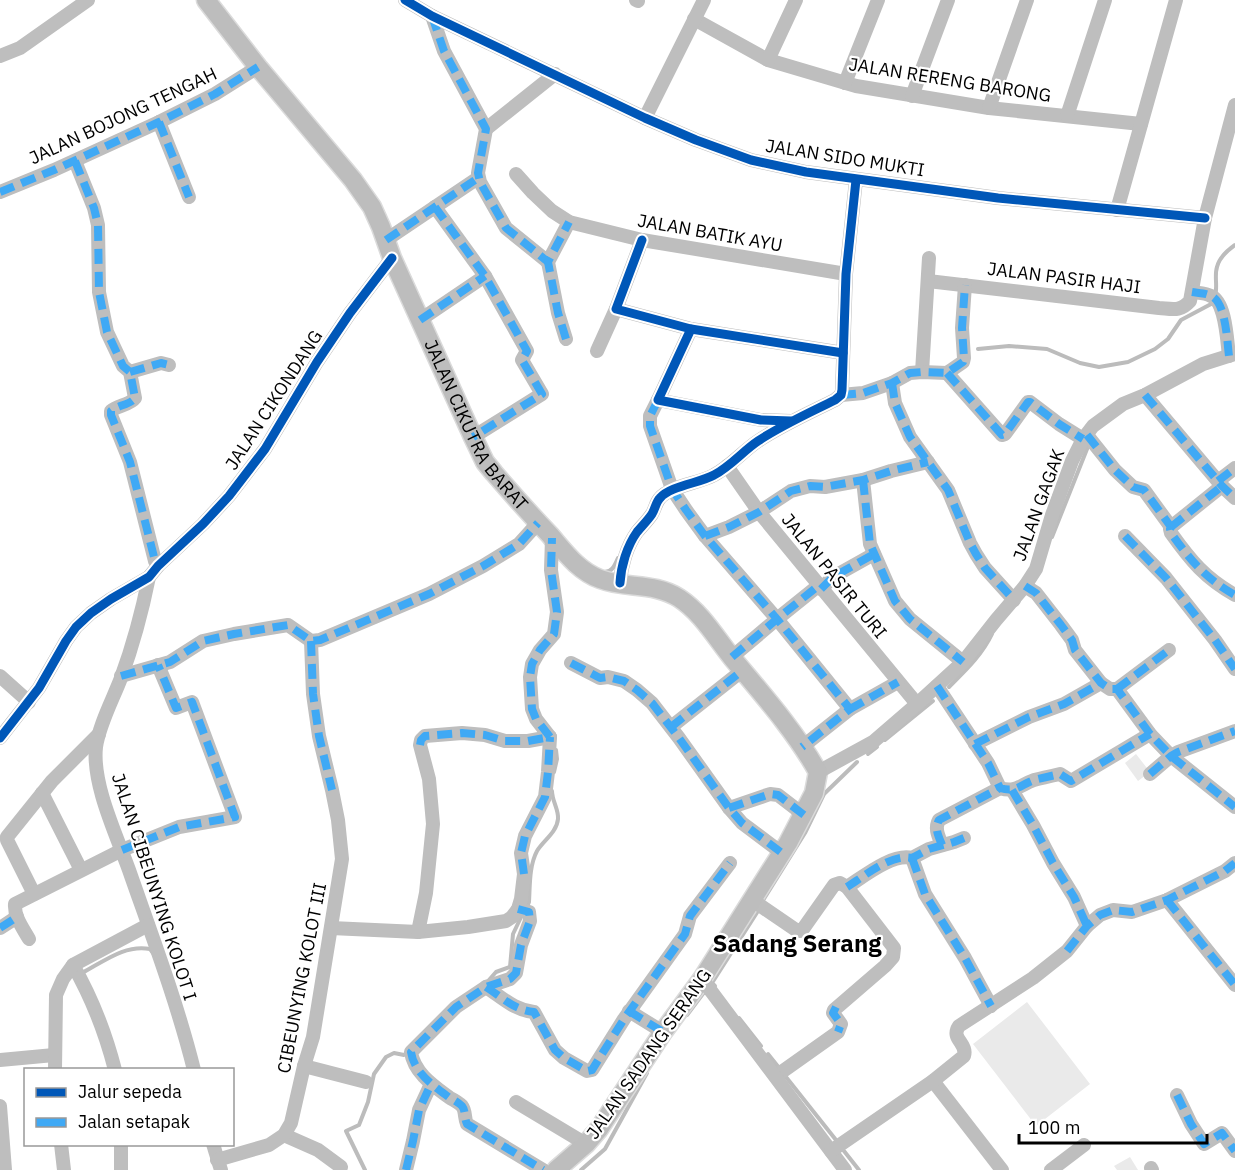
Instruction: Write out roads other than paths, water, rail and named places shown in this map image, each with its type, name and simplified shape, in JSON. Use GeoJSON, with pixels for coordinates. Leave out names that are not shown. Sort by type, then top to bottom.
{"type":"FeatureCollection","features":[{"type":"Feature","properties":{"kind":"main road","name":"JALAN CIKUTRA BARAT"},"geometry":{"type":"LineString","coordinates":[[206,0],[258,67],[353,180],[372,207],[392,258],[485,462],[538,523],[552,543],[586,573],[601,580],[658,588],[679,597],[690,606],[784,720],[818,772]]}},
{"type":"Feature","properties":{"kind":"main road","name":"JALAN SADANG SERANG"},"geometry":{"type":"LineString","coordinates":[[556,1170],[599,1130],[663,1032],[702,979],[804,815],[814,793],[818,772]]}},
{"type":"Feature","properties":{"kind":"street"},"geometry":{"type":"LineString","coordinates":[[0,56],[20,48],[88,0]]}},
{"type":"Feature","properties":{"kind":"street","name":"JALAN SIDO MUKTI"},"geometry":{"type":"LineString","coordinates":[[405,0],[432,16],[645,118],[751,160],[856,180],[998,198],[1205,218]]}},
{"type":"Feature","properties":{"kind":"street"},"geometry":{"type":"LineString","coordinates":[[645,118],[704,0]]}},
{"type":"Feature","properties":{"kind":"street"},"geometry":{"type":"LineString","coordinates":[[768,60],[796,0]]}},
{"type":"Feature","properties":{"kind":"street"},"geometry":{"type":"LineString","coordinates":[[845,83],[878,0]]}},
{"type":"Feature","properties":{"kind":"street"},"geometry":{"type":"LineString","coordinates":[[912,96],[948,0]]}},
{"type":"Feature","properties":{"kind":"street"},"geometry":{"type":"LineString","coordinates":[[989,108],[1027,0]]}},
{"type":"Feature","properties":{"kind":"street"},"geometry":{"type":"LineString","coordinates":[[1068,117],[1105,0]]}},
{"type":"Feature","properties":{"kind":"street"},"geometry":{"type":"LineString","coordinates":[[1117,210],[1176,0]]}},
{"type":"Feature","properties":{"kind":"street"},"geometry":{"type":"LineString","coordinates":[[432,16],[444,51],[486,129],[478,178],[506,228],[548,262]]}},
{"type":"Feature","properties":{"kind":"street","name":"JALAN RERENG BARONG"},"geometry":{"type":"LineString","coordinates":[[694,19],[768,60],[856,86],[989,108],[1141,124]]}},
{"type":"Feature","properties":{"kind":"street","name":"JALAN BOJONG TENGAH"},"geometry":{"type":"LineString","coordinates":[[0,192],[75,161],[159,122],[215,94],[258,67]]}},
{"type":"Feature","properties":{"kind":"street"},"geometry":{"type":"LineString","coordinates":[[486,129],[555,74]]}},
{"type":"Feature","properties":{"kind":"street"},"geometry":{"type":"LineString","coordinates":[[1232,355],[1219,302],[1210,295],[1192,292],[1205,218],[1235,105]]}},
{"type":"Feature","properties":{"kind":"street"},"geometry":{"type":"LineString","coordinates":[[159,122],[189,197]]}},
{"type":"Feature","properties":{"kind":"street"},"geometry":{"type":"LineString","coordinates":[[75,161],[94,208],[98,225],[99,292],[107,332],[123,366],[130,372],[135,400],[114,408],[111,415],[130,462],[155,561],[154,572]]}},
{"type":"Feature","properties":{"kind":"street"},"geometry":{"type":"LineString","coordinates":[[516,174],[552,211],[569,222],[548,262],[558,314],[566,339]]}},
{"type":"Feature","properties":{"kind":"street"},"geometry":{"type":"LineString","coordinates":[[386,240],[478,178]]}},
{"type":"Feature","properties":{"kind":"street"},"geometry":{"type":"LineString","coordinates":[[841,395],[846,274],[856,180]]}},
{"type":"Feature","properties":{"kind":"street"},"geometry":{"type":"LineString","coordinates":[[435,207],[485,276],[527,351],[522,360],[542,394],[473,437]]}},
{"type":"Feature","properties":{"kind":"street","name":"JALAN BATIK AYU"},"geometry":{"type":"LineString","coordinates":[[569,222],[642,240],[846,274]]}},
{"type":"Feature","properties":{"kind":"street"},"geometry":{"type":"LineString","coordinates":[[597,351],[616,309],[642,240]]}},
{"type":"Feature","properties":{"kind":"street","name":"JALAN CIKONDANG"},"geometry":{"type":"LineString","coordinates":[[0,738],[39,688],[66,640],[76,627],[91,613],[154,572],[230,496],[271,440],[317,362],[392,258]]}},
{"type":"Feature","properties":{"kind":"street"},"geometry":{"type":"LineString","coordinates":[[922,368],[929,258]]}},
{"type":"Feature","properties":{"kind":"street"},"geometry":{"type":"LineString","coordinates":[[420,320],[485,276]]}},
{"type":"Feature","properties":{"kind":"street","name":"JALAN PASIR HAJI"},"geometry":{"type":"LineString","coordinates":[[928,281],[1178,309],[1185,307],[1190,301],[1192,292]]}},
{"type":"Feature","properties":{"kind":"street"},"geometry":{"type":"LineString","coordinates":[[947,373],[963,362],[964,358],[962,328],[965,285]]}},
{"type":"Feature","properties":{"kind":"street"},"geometry":{"type":"LineString","coordinates":[[616,309],[691,329],[843,353]]}},
{"type":"Feature","properties":{"kind":"street"},"geometry":{"type":"LineString","coordinates":[[691,329],[650,416],[650,426],[672,489],[705,536],[777,619],[850,709]]}},
{"type":"Feature","properties":{"kind":"street","name":"JALAN GAGAK"},"geometry":{"type":"LineString","coordinates":[[818,772],[873,742],[917,704],[963,663],[1014,600],[1036,569],[1055,506],[1072,461],[1092,426],[1123,404],[1203,364],[1232,355]]}},
{"type":"Feature","properties":{"kind":"street"},"geometry":{"type":"LineString","coordinates":[[130,372],[161,363],[169,365]]}},
{"type":"Feature","properties":{"kind":"street"},"geometry":{"type":"LineString","coordinates":[[620,583],[623,563],[636,533],[651,515],[660,498],[672,489],[714,475],[774,431],[841,395],[863,393],[892,383],[922,368],[947,373],[1004,436],[1030,402],[1059,424],[1085,437],[1132,487],[1144,490],[1171,527],[1171,533],[1189,558],[1207,576],[1235,595]]}},
{"type":"Feature","properties":{"kind":"street"},"geometry":{"type":"LineString","coordinates":[[892,383],[895,403],[910,437],[948,490],[976,554],[1014,600]]}},
{"type":"Feature","properties":{"kind":"street"},"geometry":{"type":"LineString","coordinates":[[1145,395],[1220,484],[1235,498]]}},
{"type":"Feature","properties":{"kind":"street"},"geometry":{"type":"LineString","coordinates":[[658,400],[761,420],[795,421]]}},
{"type":"Feature","properties":{"kind":"street"},"geometry":{"type":"LineString","coordinates":[[705,536],[759,512],[791,491],[810,486],[825,487],[863,480],[928,462]]}},
{"type":"Feature","properties":{"kind":"street","name":"JALAN PASIR TURI"},"geometry":{"type":"LineString","coordinates":[[727,466],[759,512],[917,704]]}},
{"type":"Feature","properties":{"kind":"street"},"geometry":{"type":"LineString","coordinates":[[1171,527],[1235,468]]}},
{"type":"Feature","properties":{"kind":"street"},"geometry":{"type":"LineString","coordinates":[[863,480],[870,544],[896,602],[910,619],[963,663]]}},
{"type":"Feature","properties":{"kind":"street"},"geometry":{"type":"LineString","coordinates":[[121,676],[170,662],[203,641],[234,634],[288,625],[311,641],[333,636],[429,594],[506,553],[519,544],[538,523]]}},
{"type":"Feature","properties":{"kind":"street"},"geometry":{"type":"LineString","coordinates":[[1125,536],[1166,578],[1235,669]]}},
{"type":"Feature","properties":{"kind":"street"},"geometry":{"type":"LineString","coordinates":[[331,927],[418,932],[506,921],[518,909],[524,874],[521,853],[525,836],[545,797],[548,772],[550,737],[536,719],[532,705],[530,677],[532,664],[540,650],[554,634],[556,612],[550,570],[552,543]]}},
{"type":"Feature","properties":{"kind":"street"},"geometry":{"type":"LineString","coordinates":[[670,727],[737,664],[777,619],[819,587],[874,554]]}},
{"type":"Feature","properties":{"kind":"street","name":"JALAN CIBEUNYING KOLOT I"},"geometry":{"type":"LineString","coordinates":[[154,572],[141,619],[96,746],[96,762],[105,805],[148,925],[194,1068]]}},
{"type":"Feature","properties":{"kind":"street"},"geometry":{"type":"LineString","coordinates":[[1025,586],[1036,593],[1071,639],[1075,650],[1101,683],[1110,689],[1117,689],[1169,650]]}},
{"type":"Feature","properties":{"kind":"street","name":"CIBEUNYING KOLOT III"},"geometry":{"type":"LineString","coordinates":[[284,1135],[291,1123],[313,1037],[342,859],[338,820],[317,725],[311,641]]}},
{"type":"Feature","properties":{"kind":"street"},"geometry":{"type":"LineString","coordinates":[[571,663],[600,678],[608,677],[624,681],[652,703],[729,808],[742,823],[782,853]]}},
{"type":"Feature","properties":{"kind":"street"},"geometry":{"type":"LineString","coordinates":[[29,939],[16,917],[15,904],[122,850],[179,828],[235,817],[192,702],[176,708],[158,665]]}},
{"type":"Feature","properties":{"kind":"street"},"geometry":{"type":"LineString","coordinates":[[0,676],[29,702]]}},
{"type":"Feature","properties":{"kind":"street"},"geometry":{"type":"LineString","coordinates":[[802,747],[850,709],[898,682]]}},
{"type":"Feature","properties":{"kind":"street"},"geometry":{"type":"LineString","coordinates":[[975,744],[1029,717],[1064,704],[1101,683]]}},
{"type":"Feature","properties":{"kind":"street"},"geometry":{"type":"LineString","coordinates":[[937,686],[1033,825],[1074,897],[1086,926]]}},
{"type":"Feature","properties":{"kind":"street"},"geometry":{"type":"LineString","coordinates":[[1117,689],[1150,734],[1171,756],[1235,807]]}},
{"type":"Feature","properties":{"kind":"street"},"geometry":{"type":"LineString","coordinates":[[1150,774],[1171,756],[1235,731]]}},
{"type":"Feature","properties":{"kind":"street"},"geometry":{"type":"LineString","coordinates":[[418,932],[426,893],[433,824],[429,779],[420,745],[421,740],[425,736],[462,733],[485,735],[505,741],[528,741],[550,737]]}},
{"type":"Feature","properties":{"kind":"street"},"geometry":{"type":"LineString","coordinates":[[34,894],[7,838],[52,780],[100,734]]}},
{"type":"Feature","properties":{"kind":"street"},"geometry":{"type":"LineString","coordinates":[[942,845],[936,825],[939,820],[1006,789],[1033,781],[1060,774],[1071,781],[1150,734]]}},
{"type":"Feature","properties":{"kind":"street"},"geometry":{"type":"LineString","coordinates":[[42,793],[81,870]]}},
{"type":"Feature","properties":{"kind":"street"},"geometry":{"type":"LineString","coordinates":[[729,808],[770,794],[778,795],[804,815]]}},
{"type":"Feature","properties":{"kind":"street"},"geometry":{"type":"LineString","coordinates":[[847,887],[885,863],[905,856],[912,858],[929,849],[964,838]]}},
{"type":"Feature","properties":{"kind":"street"},"geometry":{"type":"LineString","coordinates":[[912,858],[926,894],[991,1006]]}},
{"type":"Feature","properties":{"kind":"street"},"geometry":{"type":"LineString","coordinates":[[486,987],[512,1006],[522,1011],[534,1012],[555,1050],[587,1071],[592,1070],[629,1011],[685,934],[690,916],[730,863]]}},
{"type":"Feature","properties":{"kind":"street"},"geometry":{"type":"LineString","coordinates":[[831,1151],[933,1081],[964,1056],[965,1049],[956,1035],[956,1029],[1024,986],[1067,951],[1086,926],[1100,915],[1113,910],[1132,912],[1167,900],[1230,867]]}},
{"type":"Feature","properties":{"kind":"street"},"geometry":{"type":"LineString","coordinates":[[752,900],[800,931],[834,885],[840,883],[847,887],[894,948],[893,957],[885,966],[834,1010],[833,1013],[841,1024],[838,1032],[776,1076]]}},
{"type":"Feature","properties":{"kind":"street"},"geometry":{"type":"LineString","coordinates":[[1167,900],[1235,985]]}},
{"type":"Feature","properties":{"kind":"street"},"geometry":{"type":"LineString","coordinates":[[518,909],[529,912],[530,921],[521,945],[516,973],[510,979],[486,987],[456,1007],[411,1052],[413,1063],[431,1084],[461,1106],[467,1124],[542,1170]]}},
{"type":"Feature","properties":{"kind":"street"},"geometry":{"type":"LineString","coordinates":[[0,928],[16,917]]}},
{"type":"Feature","properties":{"kind":"street"},"geometry":{"type":"LineString","coordinates":[[55,1068],[56,995],[63,979],[73,965],[148,925]]}},
{"type":"Feature","properties":{"kind":"street"},"geometry":{"type":"LineString","coordinates":[[73,965],[103,1026],[114,1068]]}},
{"type":"Feature","properties":{"kind":"street"},"geometry":{"type":"LineString","coordinates":[[702,979],[776,1076],[842,1169]]}},
{"type":"Feature","properties":{"kind":"street"},"geometry":{"type":"LineString","coordinates":[[629,1011],[663,1032]]}},
{"type":"Feature","properties":{"kind":"street"},"geometry":{"type":"LineString","coordinates":[[0,1060],[54,1055]]}},
{"type":"Feature","properties":{"kind":"street"},"geometry":{"type":"LineString","coordinates":[[304,1066],[366,1082]]}},
{"type":"Feature","properties":{"kind":"street"},"geometry":{"type":"LineString","coordinates":[[933,1081],[1002,1170]]}},
{"type":"Feature","properties":{"kind":"street"},"geometry":{"type":"LineString","coordinates":[[406,1170],[419,1110],[431,1084]]}},
{"type":"Feature","properties":{"kind":"street"},"geometry":{"type":"LineString","coordinates":[[1177,1095],[1204,1144],[1222,1133],[1235,1151]]}},
{"type":"Feature","properties":{"kind":"street"},"geometry":{"type":"LineString","coordinates":[[516,1102],[586,1144]]}},
{"type":"Feature","properties":{"kind":"street"},"geometry":{"type":"LineString","coordinates":[[0,1106],[5,1170]]}},
{"type":"Feature","properties":{"kind":"street"},"geometry":{"type":"LineString","coordinates":[[214,1146],[219,1165],[269,1145],[284,1135],[321,1153],[341,1167]]}},
{"type":"Feature","properties":{"kind":"street"},"geometry":{"type":"LineString","coordinates":[[1051,1170],[1084,1145]]}},
{"type":"Feature","properties":{"kind":"street"},"geometry":{"type":"LineString","coordinates":[[61,1146],[63,1170]]}},
{"type":"Feature","properties":{"kind":"street"},"geometry":{"type":"LineString","coordinates":[[121,1146],[121,1170]]}},
{"type":"Feature","properties":{"kind":"waterway"},"geometry":{"type":"LineString","coordinates":[[1215,296],[1218,264],[1224,254],[1235,245]]}},
{"type":"Feature","properties":{"kind":"waterway"},"geometry":{"type":"LineString","coordinates":[[978,349],[1009,346],[1047,349],[1080,363],[1099,367],[1128,362],[1155,349],[1168,339],[1181,320],[1213,303]]}},
{"type":"Feature","properties":{"kind":"waterway"},"geometry":{"type":"LineString","coordinates":[[1052,537],[1089,444]]}},
{"type":"Feature","properties":{"kind":"waterway"},"geometry":{"type":"LineString","coordinates":[[603,572],[611,570],[618,558]]}},
{"type":"Feature","properties":{"kind":"waterway"},"geometry":{"type":"LineString","coordinates":[[949,687],[978,656],[992,634]]}},
{"type":"Feature","properties":{"kind":"waterway"},"geometry":{"type":"LineString","coordinates":[[885,740],[933,701]]}},
{"type":"Feature","properties":{"kind":"waterway"},"geometry":{"type":"LineString","coordinates":[[868,754],[877,747]]}},
{"type":"Feature","properties":{"kind":"waterway"},"geometry":{"type":"LineString","coordinates":[[554,772],[557,759],[556,750]]}},
{"type":"Feature","properties":{"kind":"waterway"},"geometry":{"type":"LineString","coordinates":[[762,902],[805,833],[824,794],[857,762]]}},
{"type":"Feature","properties":{"kind":"waterway"},"geometry":{"type":"LineString","coordinates":[[527,907],[534,857],[557,824],[558,816],[552,791]]}},
{"type":"Feature","properties":{"kind":"waterway"},"geometry":{"type":"LineString","coordinates":[[715,986],[712,983],[758,911]]}},
{"type":"Feature","properties":{"kind":"waterway"},"geometry":{"type":"LineString","coordinates":[[489,980],[496,972],[510,967],[513,934],[523,913]]}},
{"type":"Feature","properties":{"kind":"waterway"},"geometry":{"type":"LineString","coordinates":[[82,973],[123,951],[141,948],[150,949],[153,953]]}},
{"type":"Feature","properties":{"kind":"waterway"},"geometry":{"type":"LineString","coordinates":[[687,1015],[705,991],[706,993]]}},
{"type":"Feature","properties":{"kind":"waterway"},"geometry":{"type":"LineString","coordinates":[[739,1018],[761,1046]]}},
{"type":"Feature","properties":{"kind":"waterway"},"geometry":{"type":"LineString","coordinates":[[365,1170],[346,1131],[359,1125],[368,1102],[374,1074],[386,1057],[394,1053],[404,1055],[408,1052]]}},
{"type":"Feature","properties":{"kind":"waterway"},"geometry":{"type":"LineString","coordinates":[[768,1054],[780,1069]]}},
{"type":"Feature","properties":{"kind":"waterway"},"geometry":{"type":"LineString","coordinates":[[581,1170],[605,1149],[647,1073]]}},
{"type":"Feature","properties":{"kind":"waterway"},"geometry":{"type":"LineString","coordinates":[[786,1077],[836,1140]]}},
{"type":"Feature","properties":{"kind":"waterway"},"geometry":{"type":"LineString","coordinates":[[844,1151],[859,1170]]}},
{"type":"Feature","properties":{"kind":"district","name":"Sadang Serang"},"geometry":{"type":"Point","coordinates":[797,944]}}]}
